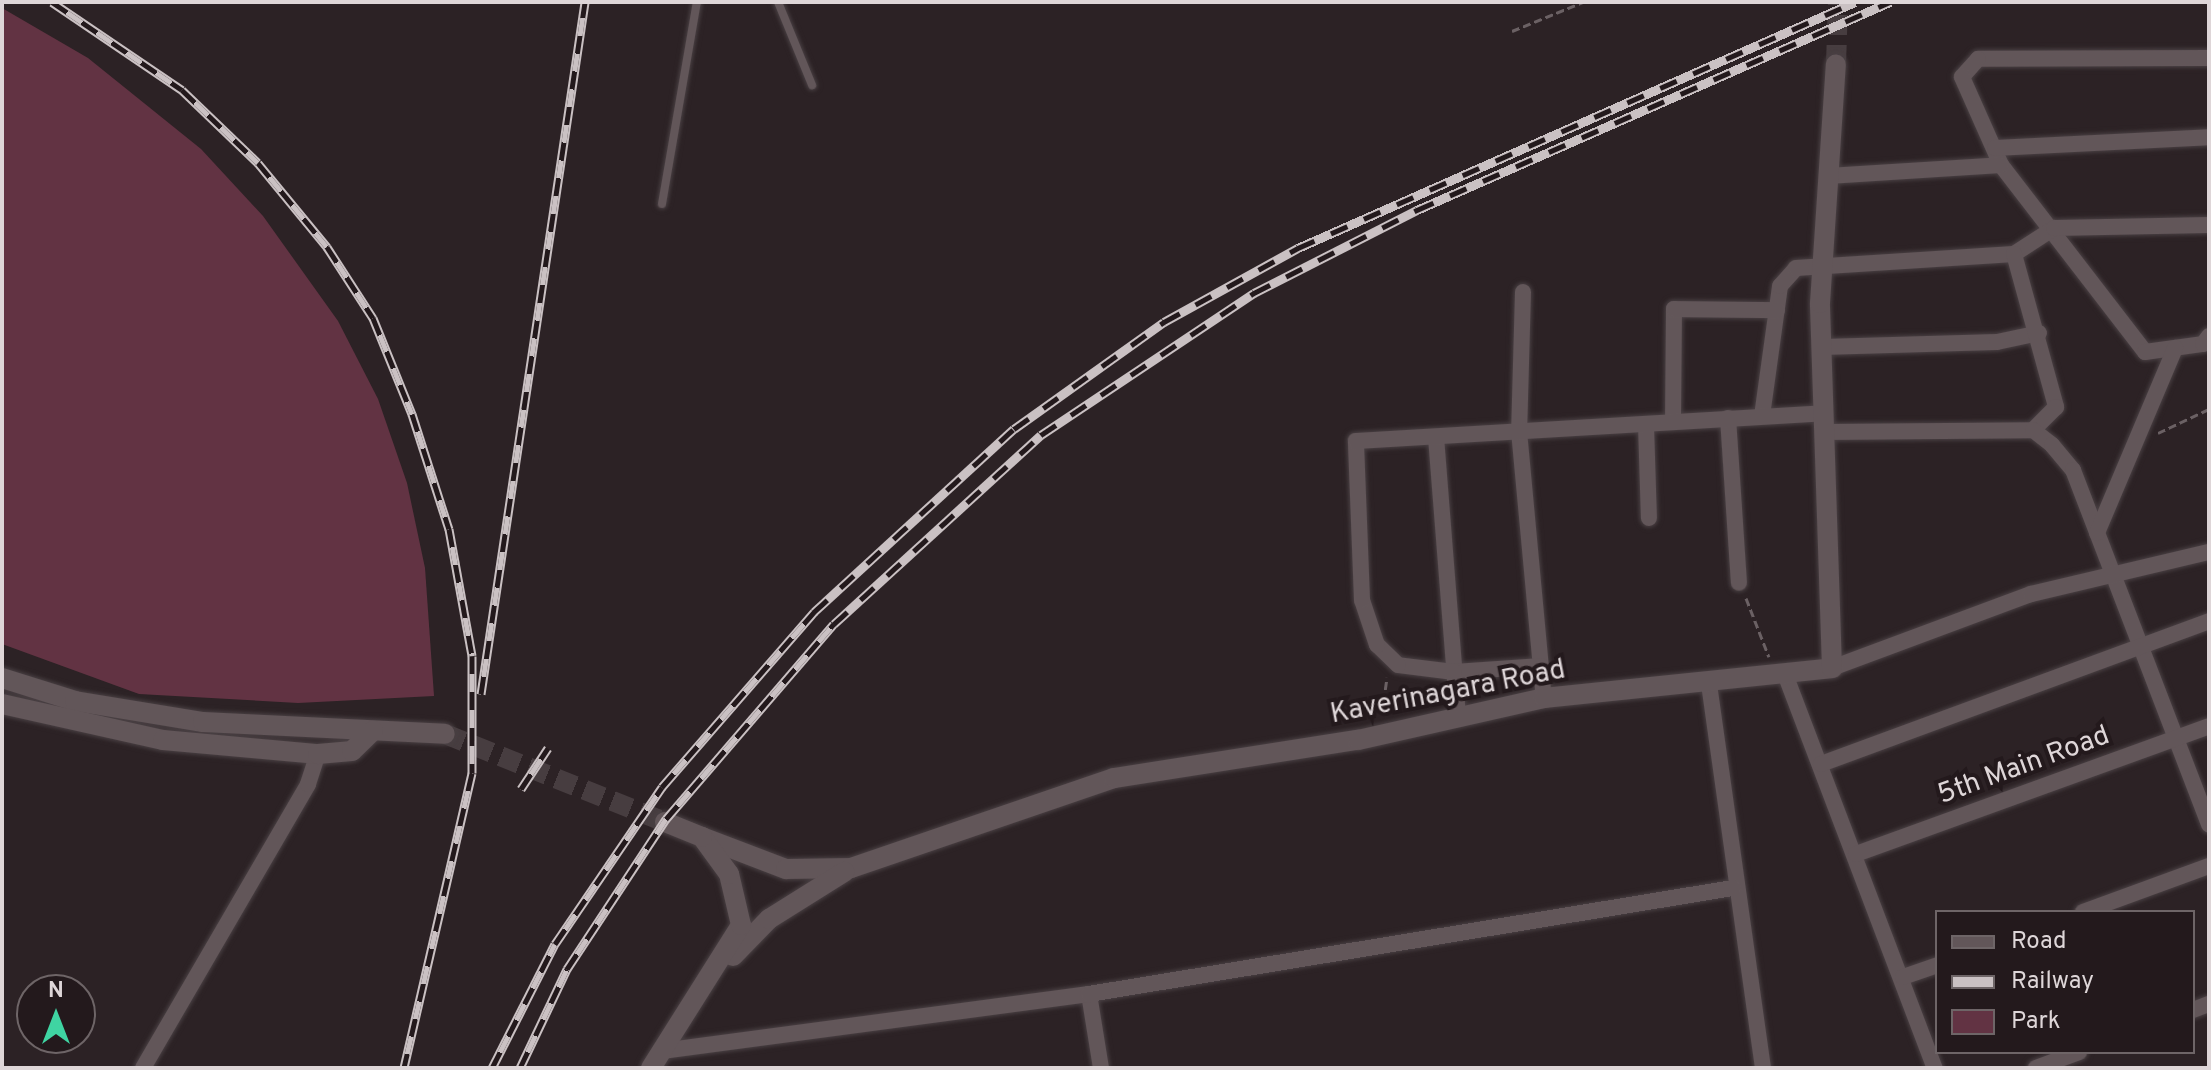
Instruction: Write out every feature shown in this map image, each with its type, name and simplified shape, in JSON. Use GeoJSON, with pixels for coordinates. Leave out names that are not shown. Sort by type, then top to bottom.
{"type":"FeatureCollection","features":[{"type":"Feature","properties":{"kind":"street"},"geometry":{"type":"LineString","coordinates":[[2209,58],[1978,59],[1962,86],[2001,165],[2054,228],[2145,352],[2203,344],[2209,336]]}},
{"type":"Feature","properties":{"kind":"street"},"geometry":{"type":"LineString","coordinates":[[1832,668],[1822,347],[1823,264],[1836,65]]}},
{"type":"Feature","properties":{"kind":"street"},"geometry":{"type":"LineString","coordinates":[[1995,148],[2209,137]]}},
{"type":"Feature","properties":{"kind":"street"},"geometry":{"type":"LineString","coordinates":[[1828,176],[2001,165]]}},
{"type":"Feature","properties":{"kind":"street"},"geometry":{"type":"LineString","coordinates":[[1762,416],[1777,310],[1786,274],[1823,264],[2014,254],[2054,228],[2209,225]]}},
{"type":"Feature","properties":{"kind":"street"},"geometry":{"type":"LineString","coordinates":[[2014,254],[2039,333],[2056,407],[2033,430]]}},
{"type":"Feature","properties":{"kind":"street"},"geometry":{"type":"LineString","coordinates":[[1523,292],[1519,431],[1544,698]]}},
{"type":"Feature","properties":{"kind":"street"},"geometry":{"type":"LineString","coordinates":[[1673,422],[1674,309],[1777,310]]}},
{"type":"Feature","properties":{"kind":"street"},"geometry":{"type":"LineString","coordinates":[[1822,347],[1997,342],[2039,333]]}},
{"type":"Feature","properties":{"kind":"street"},"geometry":{"type":"LineString","coordinates":[[2097,533],[2175,348]]}},
{"type":"Feature","properties":{"kind":"street"},"geometry":{"type":"LineString","coordinates":[[1541,666],[1454,672],[1390,657],[1377,645],[1362,600],[1352,451],[1365,435],[1436,437],[1762,416],[1824,422],[2033,430],[2073,470],[2209,825]]}},
{"type":"Feature","properties":{"kind":"street"},"geometry":{"type":"LineString","coordinates":[[1728,418],[1739,583]]}},
{"type":"Feature","properties":{"kind":"street"},"geometry":{"type":"LineString","coordinates":[[1646,425],[1649,518]]}},
{"type":"Feature","properties":{"kind":"street"},"geometry":{"type":"LineString","coordinates":[[1436,437],[1458,718]]}},
{"type":"Feature","properties":{"kind":"street","name":"Kaverinagara Road"},"geometry":{"type":"LineString","coordinates":[[665,822],[786,869],[851,868],[1114,778],[1382,733],[1544,698],[1709,684],[1832,668],[2031,594],[2209,552]]}},
{"type":"Feature","properties":{"kind":"street"},"geometry":{"type":"LineString","coordinates":[[1821,764],[2209,621]]}},
{"type":"Feature","properties":{"kind":"street"},"geometry":{"type":"LineString","coordinates":[[1779,675],[1821,764],[1935,1068]]}},
{"type":"Feature","properties":{"kind":"street"},"geometry":{"type":"LineString","coordinates":[[2,678],[143,714],[445,734]]}},
{"type":"Feature","properties":{"kind":"street"},"geometry":{"type":"LineString","coordinates":[[1709,684],[1733,888],[1763,1068]]}},
{"type":"Feature","properties":{"kind":"street"},"geometry":{"type":"LineString","coordinates":[[2,704],[163,740],[318,754],[352,751],[373,731]]}},
{"type":"Feature","properties":{"kind":"street","name":"5th Main Road"},"geometry":{"type":"LineString","coordinates":[[1856,854],[2209,726]]}},
{"type":"Feature","properties":{"kind":"street"},"geometry":{"type":"LineString","coordinates":[[143,1068],[308,784],[318,754]]}},
{"type":"Feature","properties":{"kind":"street"},"geometry":{"type":"LineString","coordinates":[[656,1060],[719,970],[741,925],[739,901],[702,837]]}},
{"type":"Feature","properties":{"kind":"street"},"geometry":{"type":"LineString","coordinates":[[2088,910],[2209,866]]}},
{"type":"Feature","properties":{"kind":"street"},"geometry":{"type":"LineString","coordinates":[[719,970],[769,919],[851,868]]}},
{"type":"Feature","properties":{"kind":"street"},"geometry":{"type":"LineString","coordinates":[[656,1060],[1089,994],[1733,888]]}},
{"type":"Feature","properties":{"kind":"street"},"geometry":{"type":"LineString","coordinates":[[1903,977],[1935,966]]}},
{"type":"Feature","properties":{"kind":"street"},"geometry":{"type":"LineString","coordinates":[[1089,994],[1101,1068]]}},
{"type":"Feature","properties":{"kind":"street"},"geometry":{"type":"LineString","coordinates":[[2036,1068],[2074,1054]]}},
{"type":"Feature","properties":{"kind":"lane"},"geometry":{"type":"LineString","coordinates":[[662,204],[697,2]]}},
{"type":"Feature","properties":{"kind":"lane"},"geometry":{"type":"LineString","coordinates":[[778,2],[812,85]]}},
{"type":"Feature","properties":{"kind":"path"},"geometry":{"type":"LineString","coordinates":[[1512,31],[1583,2]]}},
{"type":"Feature","properties":{"kind":"path"},"geometry":{"type":"LineString","coordinates":[[2137,444],[2209,409]]}},
{"type":"Feature","properties":{"kind":"path"},"geometry":{"type":"LineString","coordinates":[[1739,583],[1779,675]]}},
{"type":"Feature","properties":{"kind":"path"},"geometry":{"type":"LineString","coordinates":[[1382,733],[1390,657]]}},
{"type":"Feature","properties":{"kind":"green space"},"geometry":{"type":"Polygon","coordinates":[[[2,8],[88,58],[201,149],[263,216],[338,321],[378,399],[407,483],[425,568],[434,696],[298,703],[139,694],[2,644],[2,8]]]}},
{"type":"Feature","properties":{"kind":"tunnel"},"geometry":{"type":"LineString","coordinates":[[1836,65],[1838,2]]}},
{"type":"Feature","properties":{"kind":"tunnel"},"geometry":{"type":"LineString","coordinates":[[445,734],[665,822]]}},
{"type":"Feature","properties":{"kind":"railway"},"geometry":{"type":"LineString","coordinates":[[52,2],[182,90],[258,163],[327,247],[373,318],[412,414],[449,529],[472,656],[472,773],[404,1068]]}},
{"type":"Feature","properties":{"kind":"railway"},"geometry":{"type":"LineString","coordinates":[[481,694],[585,2]]}},
{"type":"Feature","properties":{"kind":"railway"},"geometry":{"type":"LineString","coordinates":[[492,1068],[555,944],[662,787],[814,612],[1014,429],[1164,322],[1298,248],[1855,2]]}},
{"type":"Feature","properties":{"kind":"railway"},"geometry":{"type":"LineString","coordinates":[[520,1068],[567,969],[666,819],[834,624],[1041,435],[1254,293],[1417,210],[1890,2]]}},
{"type":"Feature","properties":{"kind":"railway"},"geometry":{"type":"LineString","coordinates":[[521,789],[548,748]]}}]}
